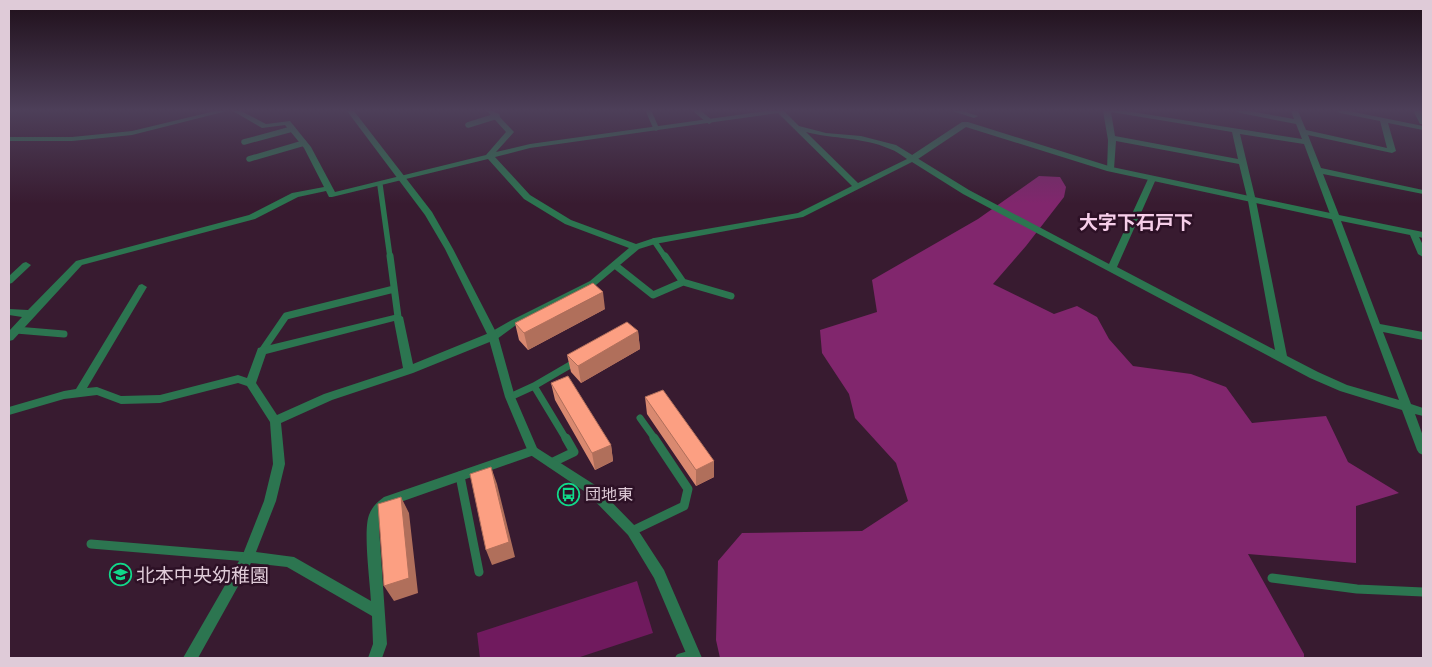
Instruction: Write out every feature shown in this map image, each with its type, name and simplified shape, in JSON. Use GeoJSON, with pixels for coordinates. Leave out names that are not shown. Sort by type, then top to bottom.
{"type":"FeatureCollection","features":[{"type":"Feature","properties":{"kind":"street"},"geometry":{"type":"LineString","coordinates":[[374,142],[433,221],[493,336],[510,398],[533,450],[590,489],[632,531],[659,574],[694,656]]}},
{"type":"Feature","properties":{"kind":"street"},"geometry":{"type":"LineString","coordinates":[[489,156],[501,142]]}},
{"type":"Feature","properties":{"kind":"street"},"geometry":{"type":"LineString","coordinates":[[304,144],[332,195],[380,185],[530,146],[557,142]]}},
{"type":"Feature","properties":{"kind":"street"},"geometry":{"type":"LineString","coordinates":[[812,142],[857,186]]}},
{"type":"Feature","properties":{"kind":"street"},"geometry":{"type":"LineString","coordinates":[[878,142],[893,147],[966,192],[1282,358],[1344,388],[1423,412]]}},
{"type":"Feature","properties":{"kind":"street"},"geometry":{"type":"LineString","coordinates":[[276,421],[328,398],[409,370],[493,336],[514,323],[593,283],[636,247],[654,241],[800,215],[912,159],[938,142]]}},
{"type":"Feature","properties":{"kind":"street"},"geometry":{"type":"LineString","coordinates":[[1023,142],[1152,180],[1423,235]]}},
{"type":"Feature","properties":{"kind":"street"},"geometry":{"type":"LineString","coordinates":[[1110,169],[1114,151],[1113,142]]}},
{"type":"Feature","properties":{"kind":"street"},"geometry":{"type":"LineString","coordinates":[[1135,142],[1242,162]]}},
{"type":"Feature","properties":{"kind":"street"},"geometry":{"type":"LineString","coordinates":[[1238,142],[1252,201],[1282,358]]}},
{"type":"Feature","properties":{"kind":"street"},"geometry":{"type":"LineString","coordinates":[[1306,142],[1423,450]]}},
{"type":"Feature","properties":{"kind":"street"},"geometry":{"type":"LineString","coordinates":[[1353,142],[1392,150],[1390,142]]}},
{"type":"Feature","properties":{"kind":"street"},"geometry":{"type":"LineString","coordinates":[[489,156],[527,197],[560,217],[636,247]]}},
{"type":"Feature","properties":{"kind":"street"},"geometry":{"type":"LineString","coordinates":[[1318,170],[1423,192]]}},
{"type":"Feature","properties":{"kind":"street"},"geometry":{"type":"LineString","coordinates":[[1112,268],[1152,180]]}},
{"type":"Feature","properties":{"kind":"street"},"geometry":{"type":"LineString","coordinates":[[9,337],[79,263],[252,217],[295,195],[329,188]]}},
{"type":"Feature","properties":{"kind":"street"},"geometry":{"type":"LineString","coordinates":[[1413,233],[1423,254]]}},
{"type":"Feature","properties":{"kind":"street"},"geometry":{"type":"LineString","coordinates":[[9,281],[26,265]]}},
{"type":"Feature","properties":{"kind":"street"},"geometry":{"type":"LineString","coordinates":[[79,394],[142,287]]}},
{"type":"Feature","properties":{"kind":"street"},"geometry":{"type":"LineString","coordinates":[[9,312],[31,314]]}},
{"type":"Feature","properties":{"kind":"street"},"geometry":{"type":"LineString","coordinates":[[251,383],[262,351],[398,317],[409,370]]}},
{"type":"Feature","properties":{"kind":"street"},"geometry":{"type":"LineString","coordinates":[[1376,327],[1423,336]]}},
{"type":"Feature","properties":{"kind":"street"},"geometry":{"type":"LineString","coordinates":[[9,411],[64,395],[97,391],[121,400],[160,399],[238,379],[251,383],[276,421],[279,464],[270,501],[248,557],[190,658]]}},
{"type":"Feature","properties":{"kind":"street"},"geometry":{"type":"LineString","coordinates":[[375,658],[380,644],[373,528],[374,516],[378,508],[388,501],[533,450]]}},
{"type":"Feature","properties":{"kind":"street"},"geometry":{"type":"LineString","coordinates":[[248,557],[289,561],[378,612]]}},
{"type":"Feature","properties":{"kind":"lane"},"geometry":{"type":"LineString","coordinates":[[249,159],[304,144]]}},
{"type":"Feature","properties":{"kind":"lane"},"geometry":{"type":"LineString","coordinates":[[380,185],[398,317]]}},
{"type":"Feature","properties":{"kind":"lane"},"geometry":{"type":"LineString","coordinates":[[654,241],[683,282],[731,296]]}},
{"type":"Feature","properties":{"kind":"lane"},"geometry":{"type":"LineString","coordinates":[[615,266],[653,295],[683,282]]}},
{"type":"Feature","properties":{"kind":"lane"},"geometry":{"type":"LineString","coordinates":[[262,351],[286,316],[394,290]]}},
{"type":"Feature","properties":{"kind":"lane"},"geometry":{"type":"LineString","coordinates":[[16,330],[64,334]]}},
{"type":"Feature","properties":{"kind":"lane"},"geometry":{"type":"LineString","coordinates":[[510,398],[583,358]]}},
{"type":"Feature","properties":{"kind":"lane"},"geometry":{"type":"LineString","coordinates":[[534,386],[574,452],[551,463]]}},
{"type":"Feature","properties":{"kind":"lane"},"geometry":{"type":"LineString","coordinates":[[632,531],[684,506],[688,489],[640,418]]}},
{"type":"Feature","properties":{"kind":"lane"},"geometry":{"type":"LineString","coordinates":[[460,476],[479,572]]}},
{"type":"Feature","properties":{"kind":"lane"},"geometry":{"type":"LineString","coordinates":[[91,544],[248,557]]}},
{"type":"Feature","properties":{"kind":"lane"},"geometry":{"type":"LineString","coordinates":[[1272,578],[1357,588],[1423,592]]}},
{"type":"Feature","properties":{"kind":"lane"},"geometry":{"type":"LineString","coordinates":[[680,658],[694,656]]}},
{"type":"Feature","properties":{"kind":"shaded area"},"geometry":{"type":"Polygon","coordinates":[[[1039,176],[1060,177],[1066,187],[1064,197],[1026,246],[993,284],[1054,314],[1077,306],[1097,317],[1109,339],[1133,366],[1191,374],[1226,387],[1252,423],[1326,416],[1348,462],[1399,493],[1356,506],[1356,563],[1248,554],[1304,654],[1304,658],[720,658],[716,640],[718,561],[742,533],[862,531],[908,501],[896,463],[855,418],[849,394],[822,353],[820,330],[877,312],[872,280],[978,219],[1039,176]]]}},
{"type":"Feature","properties":{"kind":"shaded area"},"geometry":{"type":"Polygon","coordinates":[[[637,581],[653,633],[577,658],[480,658],[477,633],[637,581]]]}},
{"type":"Feature","properties":{"kind":"building"},"geometry":{"type":"Polygon","coordinates":[[[593,283],[603,292],[524,333],[515,323],[593,283]]]}},
{"type":"Feature","properties":{"kind":"building"},"geometry":{"type":"Polygon","coordinates":[[[627,322],[638,331],[578,366],[567,355],[627,322]]]}},
{"type":"Feature","properties":{"kind":"building"},"geometry":{"type":"Polygon","coordinates":[[[568,376],[611,445],[592,453],[551,383],[568,376]]]}},
{"type":"Feature","properties":{"kind":"building"},"geometry":{"type":"Polygon","coordinates":[[[663,390],[714,461],[696,470],[645,397],[663,390]]]}},
{"type":"Feature","properties":{"kind":"building"},"geometry":{"type":"Polygon","coordinates":[[[491,467],[509,542],[486,550],[470,474],[491,467]]]}},
{"type":"Feature","properties":{"kind":"building"},"geometry":{"type":"Polygon","coordinates":[[[401,497],[409,578],[384,586],[378,504],[401,497]]]}},
{"type":"Feature","properties":{"kind":"place","name":"団地東"},"geometry":{"type":"Point","coordinates":[569,494]}},
{"type":"Feature","properties":{"kind":"place","name":"北本中央幼稚園"},"geometry":{"type":"Point","coordinates":[120,575]}},
{"type":"Feature","properties":{"kind":"district","name":"大字下石戸下"},"geometry":{"type":"Point","coordinates":[1136,222]}}]}
